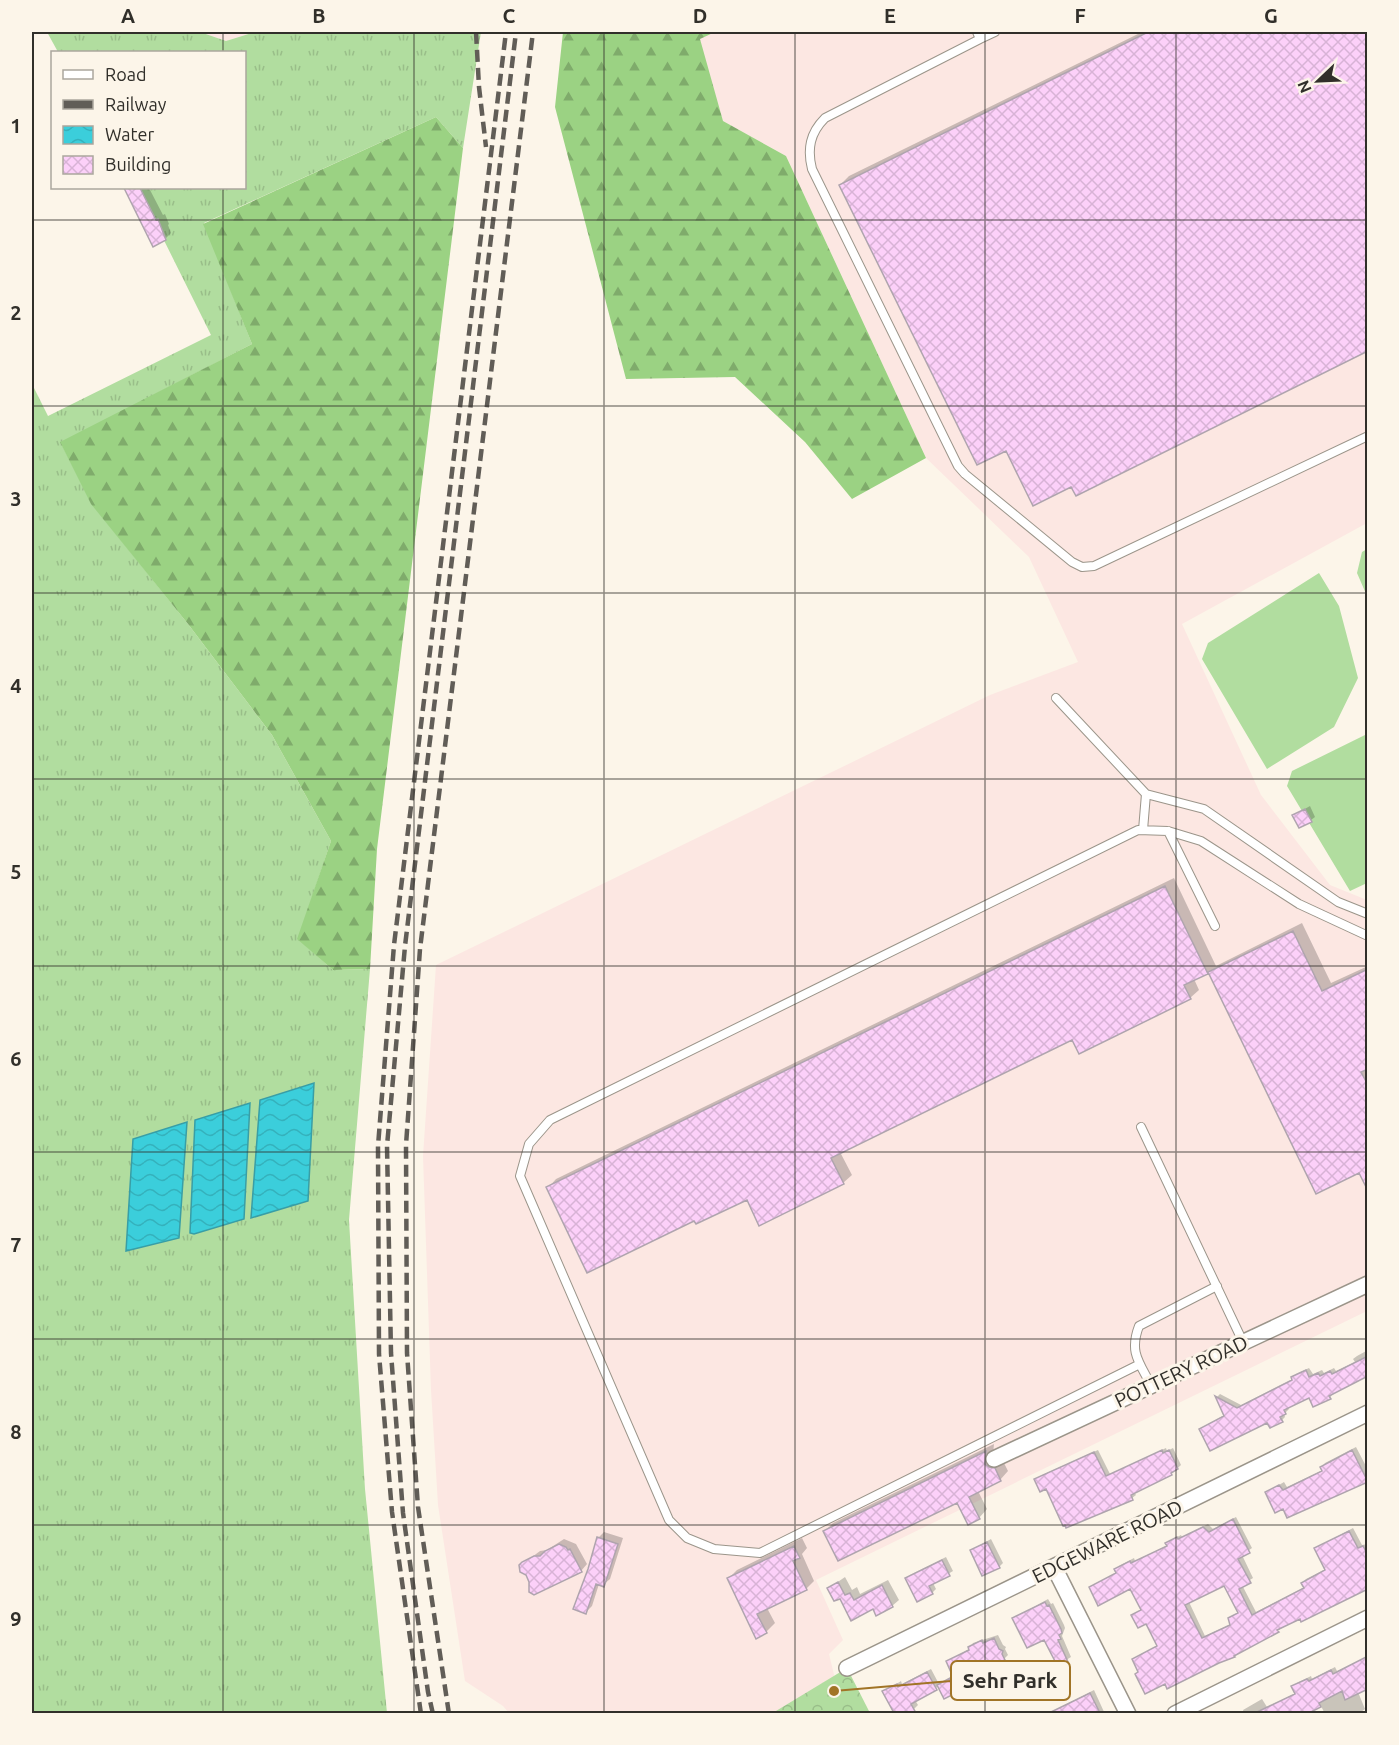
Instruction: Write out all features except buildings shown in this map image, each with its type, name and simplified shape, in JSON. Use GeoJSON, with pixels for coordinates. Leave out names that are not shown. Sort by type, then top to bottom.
{"type":"FeatureCollection","features":[{"type":"Feature","properties":{"kind":"street","name":"POTTERY ROAD"},"geometry":{"type":"LineString","coordinates":[[994,1459],[1368,1284]]}},
{"type":"Feature","properties":{"kind":"street","name":"EDGEWARE ROAD"},"geometry":{"type":"LineString","coordinates":[[847,1668],[1368,1413]]}},
{"type":"Feature","properties":{"kind":"street"},"geometry":{"type":"LineString","coordinates":[[1054,1568],[1128,1713]]}},
{"type":"Feature","properties":{"kind":"street"},"geometry":{"type":"LineString","coordinates":[[1174,1713],[1368,1618]]}},
{"type":"Feature","properties":{"kind":"lane"},"geometry":{"type":"LineString","coordinates":[[995,32],[979,35],[825,118],[817,126],[811,139],[809,156],[812,169],[957,466],[1072,562],[1082,567],[1094,566],[1368,436]]}},
{"type":"Feature","properties":{"kind":"lane"},"geometry":{"type":"LineString","coordinates":[[1056,698],[1146,794],[1204,809],[1338,902],[1368,914]]}},
{"type":"Feature","properties":{"kind":"lane"},"geometry":{"type":"LineString","coordinates":[[1143,830],[1146,794]]}},
{"type":"Feature","properties":{"kind":"lane"},"geometry":{"type":"LineString","coordinates":[[1140,1364],[760,1553],[714,1549],[687,1538],[669,1520],[520,1176],[529,1144],[550,1120],[1138,830],[1168,831],[1201,841],[1299,904],[1368,936]]}},
{"type":"Feature","properties":{"kind":"lane"},"geometry":{"type":"LineString","coordinates":[[1168,831],[1215,926]]}},
{"type":"Feature","properties":{"kind":"lane"},"geometry":{"type":"LineString","coordinates":[[1141,1127],[1243,1342]]}},
{"type":"Feature","properties":{"kind":"lane"},"geometry":{"type":"LineString","coordinates":[[1151,1385],[1135,1353],[1134,1339],[1139,1326],[1217,1286]]}},
{"type":"Feature","properties":{"kind":"shaded area"},"geometry":{"type":"Polygon","coordinates":[[[200,32],[255,32],[226,41],[200,32]]]}},
{"type":"Feature","properties":{"kind":"shaded area"},"geometry":{"type":"Polygon","coordinates":[[[715,32],[1367,32],[1367,523],[1182,624],[1261,795],[1330,885],[1367,900],[1367,1311],[816,1580],[843,1640],[829,1654],[838,1691],[791,1713],[509,1713],[503,1706],[465,1681],[438,1505],[431,1390],[423,1156],[436,965],[990,695],[1078,662],[1029,557],[926,458],[786,156],[723,121],[699,39],[715,32]]]}},
{"type":"Feature","properties":{"kind":"green space"},"geometry":{"type":"Polygon","coordinates":[[[47,32],[200,32],[226,41],[255,32],[481,32],[463,148],[436,117],[204,223],[252,344],[61,443],[92,504],[188,624],[272,735],[331,841],[298,939],[333,970],[370,969],[349,1220],[365,1489],[387,1713],[32,1713],[32,384],[48,416],[211,335],[138,189],[246,189],[246,51],[57,51],[47,32]],[[195,1121],[190,1232],[194,1234],[244,1219],[195,1121]]]}},
{"type":"Feature","properties":{"kind":"green space"},"geometry":{"type":"Polygon","coordinates":[[[563,32],[715,32],[700,39],[723,121],[786,156],[926,458],[852,499],[805,442],[735,377],[626,379],[555,107],[563,32]]]}},
{"type":"Feature","properties":{"kind":"green space"},"geometry":{"type":"Polygon","coordinates":[[[436,117],[463,148],[377,849],[370,969],[333,970],[297,939],[331,841],[272,735],[188,624],[91,504],[60,442],[252,344],[203,224],[436,117]]]}},
{"type":"Feature","properties":{"kind":"green space"},"geometry":{"type":"Polygon","coordinates":[[[1367,549],[1367,596],[1357,573],[1362,552],[1367,549]]]}},
{"type":"Feature","properties":{"kind":"green space"},"geometry":{"type":"Polygon","coordinates":[[[1319,573],[1339,606],[1358,678],[1334,727],[1267,769],[1202,659],[1208,643],[1319,573]]]}},
{"type":"Feature","properties":{"kind":"green space"},"geometry":{"type":"Polygon","coordinates":[[[1367,734],[1367,883],[1350,891],[1287,786],[1292,771],[1367,734]]]}},
{"type":"Feature","properties":{"kind":"green space"},"geometry":{"type":"Polygon","coordinates":[[[847,1668],[870,1713],[771,1714],[847,1668]]]}},
{"type":"Feature","properties":{"kind":"water"},"geometry":{"type":"Polygon","coordinates":[[[314,1083],[308,1201],[251,1218],[260,1100],[314,1083]]]}},
{"type":"Feature","properties":{"kind":"water"},"geometry":{"type":"Polygon","coordinates":[[[250,1103],[244,1219],[194,1234],[190,1233],[195,1120],[250,1103]]]}},
{"type":"Feature","properties":{"kind":"water"},"geometry":{"type":"Polygon","coordinates":[[[187,1122],[179,1238],[126,1251],[133,1139],[187,1122]]]}},
{"type":"Feature","properties":{"kind":"railway"},"geometry":{"type":"LineString","coordinates":[[476,32],[486,147]]}},
{"type":"Feature","properties":{"kind":"railway"},"geometry":{"type":"LineString","coordinates":[[421,1714],[392,1512],[379,1354],[378,1146],[394,945],[506,32]]}},
{"type":"Feature","properties":{"kind":"railway"},"geometry":{"type":"LineString","coordinates":[[433,1714],[403,1513],[391,1353],[387,1146],[405,946],[516,32]]}},
{"type":"Feature","properties":{"kind":"railway"},"geometry":{"type":"LineString","coordinates":[[449,1714],[418,1507],[407,1353],[406,1145],[420,949],[533,32]]}},
{"type":"Feature","properties":{"kind":"place","name":"Sehr Park"},"geometry":{"type":"Point","coordinates":[834,1691]}}]}
